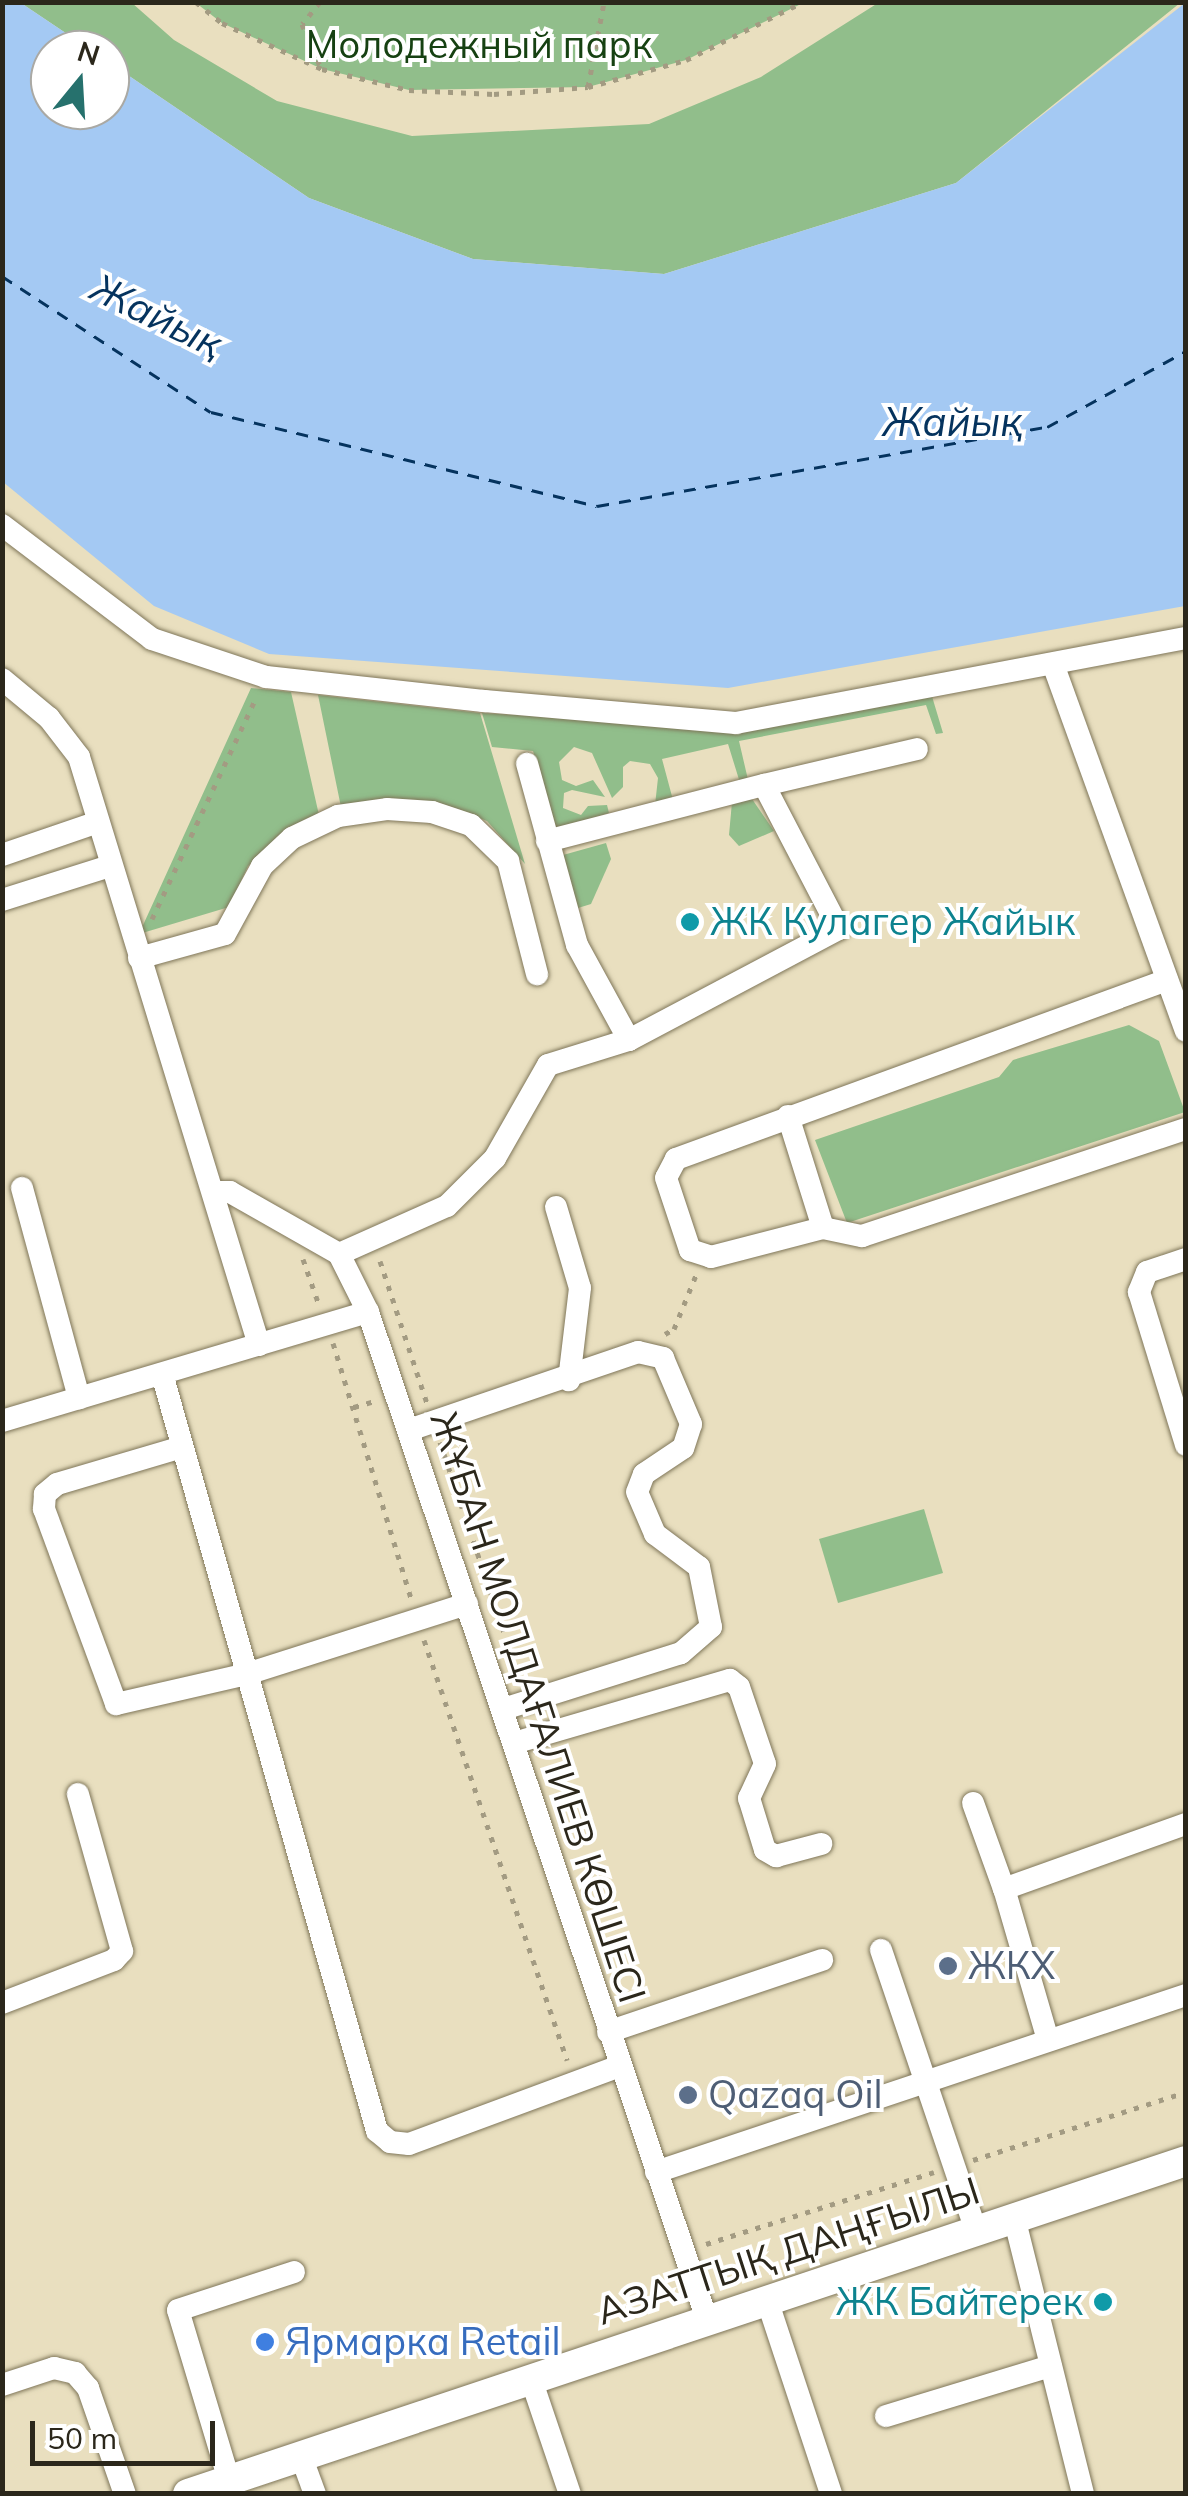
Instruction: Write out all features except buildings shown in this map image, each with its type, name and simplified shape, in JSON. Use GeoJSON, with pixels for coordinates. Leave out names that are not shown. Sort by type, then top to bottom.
{"type":"FeatureCollection","features":[{"type":"Feature","properties":{"kind":"main road","name":"АЗАТТЫҚ ДАҢҒЫЛЫ"},"geometry":{"type":"LineString","coordinates":[[188,2494],[1186,2161]]}},
{"type":"Feature","properties":{"kind":"street"},"geometry":{"type":"LineString","coordinates":[[2,525],[152,639],[266,678],[736,723],[1186,638]]}},
{"type":"Feature","properties":{"kind":"street"},"geometry":{"type":"LineString","coordinates":[[1053,664],[1186,1032]]}},
{"type":"Feature","properties":{"kind":"street"},"geometry":{"type":"LineString","coordinates":[[2,679],[66,736],[98,822],[259,1345]]}},
{"type":"Feature","properties":{"kind":"street"},"geometry":{"type":"LineString","coordinates":[[548,841],[918,749]]}},
{"type":"Feature","properties":{"kind":"street"},"geometry":{"type":"LineString","coordinates":[[527,764],[577,946],[629,1040]]}},
{"type":"Feature","properties":{"kind":"street"},"geometry":{"type":"LineString","coordinates":[[214,1192],[230,1192],[289,1221],[339,1254],[373,1240],[447,1206],[495,1158],[548,1064],[629,1040],[838,929],[764,786]]}},
{"type":"Feature","properties":{"kind":"street"},"geometry":{"type":"LineString","coordinates":[[140,958],[224,934],[262,866],[292,838],[338,816],[387,809],[432,812],[471,826],[508,861],[537,974]]}},
{"type":"Feature","properties":{"kind":"street"},"geometry":{"type":"LineString","coordinates":[[2,855],[98,822]]}},
{"type":"Feature","properties":{"kind":"street"},"geometry":{"type":"LineString","coordinates":[[2,900],[110,866]]}},
{"type":"Feature","properties":{"kind":"street"},"geometry":{"type":"LineString","coordinates":[[1168,980],[788,1116],[668,1167],[666,1178],[684,1232],[699,1256],[823,1228],[862,1236],[1186,1128]]}},
{"type":"Feature","properties":{"kind":"street"},"geometry":{"type":"LineString","coordinates":[[788,1116],[823,1228]]}},
{"type":"Feature","properties":{"kind":"street"},"geometry":{"type":"LineString","coordinates":[[22,1188],[80,1398]]}},
{"type":"Feature","properties":{"kind":"street"},"geometry":{"type":"LineString","coordinates":[[556,1207],[580,1288],[569,1380]]}},
{"type":"Feature","properties":{"kind":"street","name":"ЖҰБАН МОЛДАҒАЛИЕВ КӨШЕСІ"},"geometry":{"type":"LineString","coordinates":[[339,1254],[368,1312],[409,1430],[608,2032],[708,2320]]}},
{"type":"Feature","properties":{"kind":"street"},"geometry":{"type":"LineString","coordinates":[[1186,1258],[1147,1272],[1139,1292],[1186,1445]]}},
{"type":"Feature","properties":{"kind":"street"},"geometry":{"type":"LineString","coordinates":[[2,1421],[368,1312]]}},
{"type":"Feature","properties":{"kind":"street"},"geometry":{"type":"LineString","coordinates":[[409,1430],[569,1380],[638,1352],[663,1358],[691,1424],[682,1448],[644,1474],[637,1492],[655,1534],[699,1568],[711,1627],[681,1652],[503,1709]]}},
{"type":"Feature","properties":{"kind":"street"},"geometry":{"type":"LineString","coordinates":[[162,1374],[378,2130],[390,2142],[409,2144],[620,2066]]}},
{"type":"Feature","properties":{"kind":"street"},"geometry":{"type":"LineString","coordinates":[[182,1447],[56,1484],[45,1494],[44,1509],[116,1704],[247,1674],[467,1604]]}},
{"type":"Feature","properties":{"kind":"street"},"geometry":{"type":"LineString","coordinates":[[514,1742],[730,1680],[739,1687],[763,1758],[749,1798],[765,1850],[776,1856],[820,1844]]}},
{"type":"Feature","properties":{"kind":"street"},"geometry":{"type":"LineString","coordinates":[[2,2003],[114,1960],[122,1951],[78,1794]]}},
{"type":"Feature","properties":{"kind":"street"},"geometry":{"type":"LineString","coordinates":[[973,1803],[1004,1889],[1048,2040]]}},
{"type":"Feature","properties":{"kind":"street"},"geometry":{"type":"LineString","coordinates":[[1004,1889],[1186,1824]]}},
{"type":"Feature","properties":{"kind":"street"},"geometry":{"type":"LineString","coordinates":[[882,1950],[976,2230]]}},
{"type":"Feature","properties":{"kind":"street"},"geometry":{"type":"LineString","coordinates":[[608,2032],[822,1960]]}},
{"type":"Feature","properties":{"kind":"street"},"geometry":{"type":"LineString","coordinates":[[656,2172],[1186,1995]]}},
{"type":"Feature","properties":{"kind":"street"},"geometry":{"type":"LineString","coordinates":[[1014,2218],[1083,2494]]}},
{"type":"Feature","properties":{"kind":"street"},"geometry":{"type":"LineString","coordinates":[[228,2480],[178,2310],[294,2272]]}},
{"type":"Feature","properties":{"kind":"street"},"geometry":{"type":"LineString","coordinates":[[767,2300],[832,2494]]}},
{"type":"Feature","properties":{"kind":"street"},"geometry":{"type":"LineString","coordinates":[[886,2416],[1051,2366]]}},
{"type":"Feature","properties":{"kind":"street"},"geometry":{"type":"LineString","coordinates":[[2,2385],[54,2368],[75,2374],[88,2388],[125,2494]]}},
{"type":"Feature","properties":{"kind":"street"},"geometry":{"type":"LineString","coordinates":[[531,2379],[570,2494]]}},
{"type":"Feature","properties":{"kind":"street"},"geometry":{"type":"LineString","coordinates":[[301,2456],[315,2494]]}},
{"type":"Feature","properties":{"kind":"path"},"geometry":{"type":"LineString","coordinates":[[196,2],[222,23],[322,68],[409,90],[494,94],[588,87],[686,60],[803,2]]}},
{"type":"Feature","properties":{"kind":"path"},"geometry":{"type":"LineString","coordinates":[[320,2],[302,24],[322,68]]}},
{"type":"Feature","properties":{"kind":"path"},"geometry":{"type":"LineString","coordinates":[[588,87],[604,2]]}},
{"type":"Feature","properties":{"kind":"path"},"geometry":{"type":"LineString","coordinates":[[289,1221],[326,1324],[418,1620],[575,2083]]}},
{"type":"Feature","properties":{"kind":"path"},"geometry":{"type":"LineString","coordinates":[[373,1240],[528,1701]]}},
{"type":"Feature","properties":{"kind":"path"},"geometry":{"type":"LineString","coordinates":[[638,1352],[674,1329],[699,1256]]}},
{"type":"Feature","properties":{"kind":"green space"},"geometry":{"type":"Polygon","coordinates":[[[21,3],[132,3],[174,40],[277,101],[412,136],[649,124],[761,77],[878,3],[1180,3],[956,183],[664,274],[473,259],[309,198],[130,77],[130,30],[61,30],[21,3]]]}},
{"type":"Feature","properties":{"kind":"green space","name":"Молодежный парк"},"geometry":{"type":"Polygon","coordinates":[[[196,3],[803,3],[686,60],[588,87],[409,90],[322,69],[222,23],[196,3]]]}},
{"type":"Feature","properties":{"kind":"green space"},"geometry":{"type":"Polygon","coordinates":[[[251,688],[291,692],[319,815],[277,839],[248,866],[229,907],[139,934],[251,688]]]}},
{"type":"Feature","properties":{"kind":"green space"},"geometry":{"type":"Polygon","coordinates":[[[931,693],[943,733],[936,734],[926,705],[739,741],[749,784],[741,786],[728,744],[662,759],[673,800],[655,805],[658,778],[650,764],[630,761],[623,767],[623,787],[612,798],[592,753],[574,747],[559,762],[562,780],[576,786],[593,780],[605,797],[572,790],[564,793],[563,808],[581,815],[588,806],[607,805],[609,813],[557,830],[533,751],[492,747],[482,713],[746,729],[931,693]]]}},
{"type":"Feature","properties":{"kind":"green space"},"geometry":{"type":"Polygon","coordinates":[[[318,695],[480,713],[525,864],[487,821],[437,802],[341,807],[318,695]]]}},
{"type":"Feature","properties":{"kind":"green space"},"geometry":{"type":"Polygon","coordinates":[[[750,796],[774,831],[739,846],[729,835],[732,802],[750,796]]]}},
{"type":"Feature","properties":{"kind":"green space"},"geometry":{"type":"Polygon","coordinates":[[[606,843],[611,859],[591,904],[578,908],[563,855],[606,843]]]}},
{"type":"Feature","properties":{"kind":"green space"},"geometry":{"type":"Polygon","coordinates":[[[1129,1025],[1159,1041],[1185,1112],[847,1223],[815,1140],[999,1077],[1013,1060],[1129,1025]]]}},
{"type":"Feature","properties":{"kind":"green space"},"geometry":{"type":"Polygon","coordinates":[[[924,1509],[943,1573],[838,1603],[819,1539],[924,1509]]]}},
{"type":"Feature","properties":{"kind":"water","name":"Жайық"},"geometry":{"type":"Polygon","coordinates":[[[2,3],[21,3],[61,30],[30,30],[30,130],[130,130],[130,77],[309,198],[473,259],[664,274],[956,183],[1185,3],[1185,606],[728,688],[269,654],[154,606],[3,482],[2,3]]]}},
{"type":"Feature","properties":{"kind":"ferry route"},"geometry":{"type":"LineString","coordinates":[[2,276],[211,412],[597,506],[1047,427],[1186,351]]}},
{"type":"Feature","properties":{"kind":"place","name":"ЖК Кулагер Жайык"},"geometry":{"type":"Point","coordinates":[690,922]}},
{"type":"Feature","properties":{"kind":"place","name":"ЖКХ"},"geometry":{"type":"Point","coordinates":[948,1966]}},
{"type":"Feature","properties":{"kind":"place","name":"Qazaq Oil"},"geometry":{"type":"Point","coordinates":[688,2095]}},
{"type":"Feature","properties":{"kind":"place","name":"ЖК Байтерек"},"geometry":{"type":"Point","coordinates":[1103,2302]}},
{"type":"Feature","properties":{"kind":"place","name":"Ярмарка Retail"},"geometry":{"type":"Point","coordinates":[265,2342]}}]}
